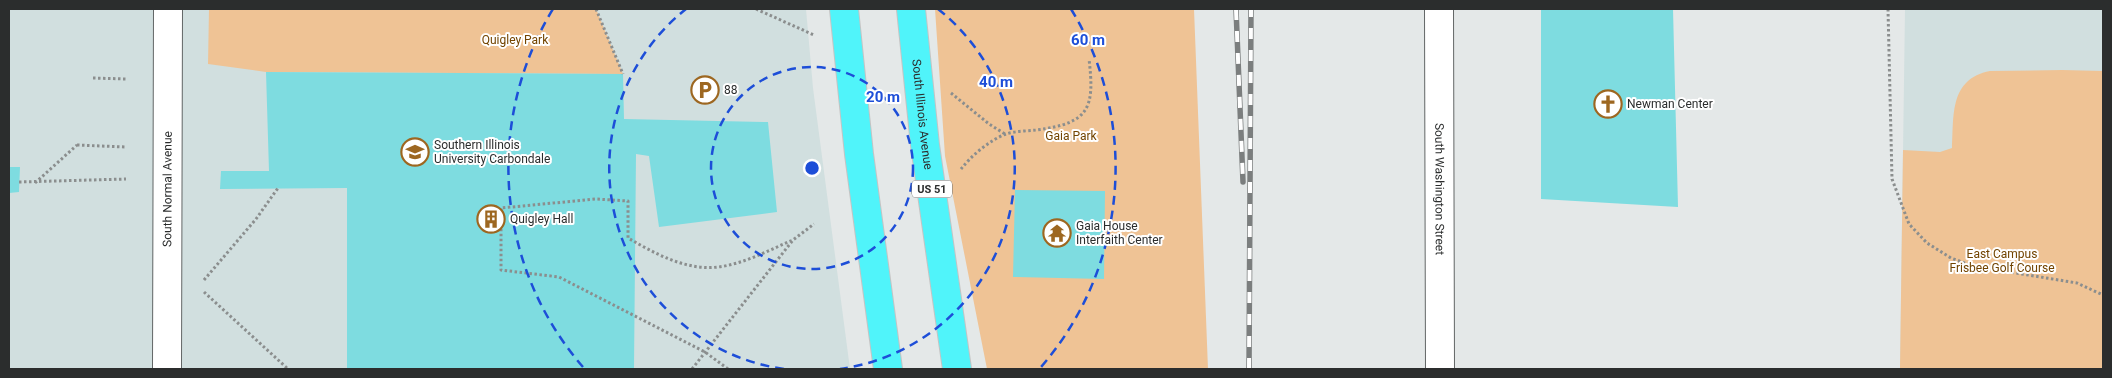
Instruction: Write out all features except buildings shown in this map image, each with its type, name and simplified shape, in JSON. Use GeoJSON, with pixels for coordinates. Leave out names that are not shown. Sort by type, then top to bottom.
{"type":"FeatureCollection","features":[{"type":"Feature","properties":{"kind":"highway"},"geometry":{"type":"LineString","coordinates":[[844,9],[859,154],[888,369]]}},
{"type":"Feature","properties":{"kind":"highway","name":"South Illinois Avenue"},"geometry":{"type":"LineString","coordinates":[[911,9],[925,145],[958,369]]}},
{"type":"Feature","properties":{"kind":"street","name":"South Normal Avenue"},"geometry":{"type":"LineString","coordinates":[[167,369],[168,9]]}},
{"type":"Feature","properties":{"kind":"street","name":"South Washington Street"},"geometry":{"type":"LineString","coordinates":[[1439,9],[1440,369]]}},
{"type":"Feature","properties":{"kind":"path"},"geometry":{"type":"LineString","coordinates":[[596,9],[623,74]]}},
{"type":"Feature","properties":{"kind":"path"},"geometry":{"type":"LineString","coordinates":[[756,9],[847,50]]}},
{"type":"Feature","properties":{"kind":"path"},"geometry":{"type":"LineString","coordinates":[[1888,9],[1892,179],[1909,224],[1927,243],[1951,258],[1973,266],[2077,283],[2103,295]]}},
{"type":"Feature","properties":{"kind":"path"},"geometry":{"type":"LineString","coordinates":[[961,169],[983,148],[1006,134],[1048,128],[1077,120],[1087,109],[1091,98],[1088,59]]}},
{"type":"Feature","properties":{"kind":"path"},"geometry":{"type":"LineString","coordinates":[[93,78],[126,79]]}},
{"type":"Feature","properties":{"kind":"path"},"geometry":{"type":"LineString","coordinates":[[950,92],[988,124],[1006,134]]}},
{"type":"Feature","properties":{"kind":"path"},"geometry":{"type":"LineString","coordinates":[[35,183],[77,144],[125,147]]}},
{"type":"Feature","properties":{"kind":"path"},"geometry":{"type":"LineString","coordinates":[[19,182],[126,179]]}},
{"type":"Feature","properties":{"kind":"path"},"geometry":{"type":"LineString","coordinates":[[204,280],[256,219],[278,188]]}},
{"type":"Feature","properties":{"kind":"path"},"geometry":{"type":"LineString","coordinates":[[728,369],[705,352],[559,277],[501,270],[501,208],[596,199],[628,201],[628,238],[659,255],[690,265],[717,267],[748,259],[793,240],[814,224]]}},
{"type":"Feature","properties":{"kind":"path"},"geometry":{"type":"LineString","coordinates":[[692,369],[793,240]]}},
{"type":"Feature","properties":{"kind":"path"},"geometry":{"type":"LineString","coordinates":[[204,292],[288,369]]}},
{"type":"Feature","properties":{"kind":"shaded area","name":"Southern Illinois University Carbondale"},"geometry":{"type":"Polygon","coordinates":[[[9,9],[806,9],[813,88],[850,369],[9,369],[9,9]]]}},
{"type":"Feature","properties":{"kind":"shaded area","name":"East Campus Frisbee Golf Course"},"geometry":{"type":"Polygon","coordinates":[[[1905,9],[2103,9],[2103,369],[1900,369],[1905,9]]]}},
{"type":"Feature","properties":{"kind":"green space","name":"Quigley Park"},"geometry":{"type":"Polygon","coordinates":[[[209,9],[596,9],[623,74],[266,72],[208,64],[209,9]]]}},
{"type":"Feature","properties":{"kind":"green space","name":"Gaia Park"},"geometry":{"type":"Polygon","coordinates":[[[935,9],[1194,9],[1208,369],[987,369],[945,156],[935,9]]]}},
{"type":"Feature","properties":{"kind":"green space","name":"East Campus Frisbee Golf Course"},"geometry":{"type":"Polygon","coordinates":[[[1990,71],[2103,71],[2103,369],[1900,369],[1903,150],[1940,152],[1952,148],[1956,100],[1960,90],[1977,75],[1990,71]]]}},
{"type":"Feature","properties":{"kind":"railway"},"geometry":{"type":"LineString","coordinates":[[1236,9],[1243,182]]}},
{"type":"Feature","properties":{"kind":"railway"},"geometry":{"type":"LineString","coordinates":[[1249,369],[1251,9]]}},
{"type":"Feature","properties":{"kind":"place","name":"88"},"geometry":{"type":"Point","coordinates":[705,90]}},
{"type":"Feature","properties":{"kind":"place","name":"Newman Center"},"geometry":{"type":"Point","coordinates":[1608,104]}},
{"type":"Feature","properties":{"kind":"place","name":"Southern Illinois University Carbondale"},"geometry":{"type":"Point","coordinates":[415,152]}},
{"type":"Feature","properties":{"kind":"place","name":"Quigley Hall"},"geometry":{"type":"Point","coordinates":[491,219]}},
{"type":"Feature","properties":{"kind":"place","name":"Gaia House Interfaith Center"},"geometry":{"type":"Point","coordinates":[1057,233]}}]}
